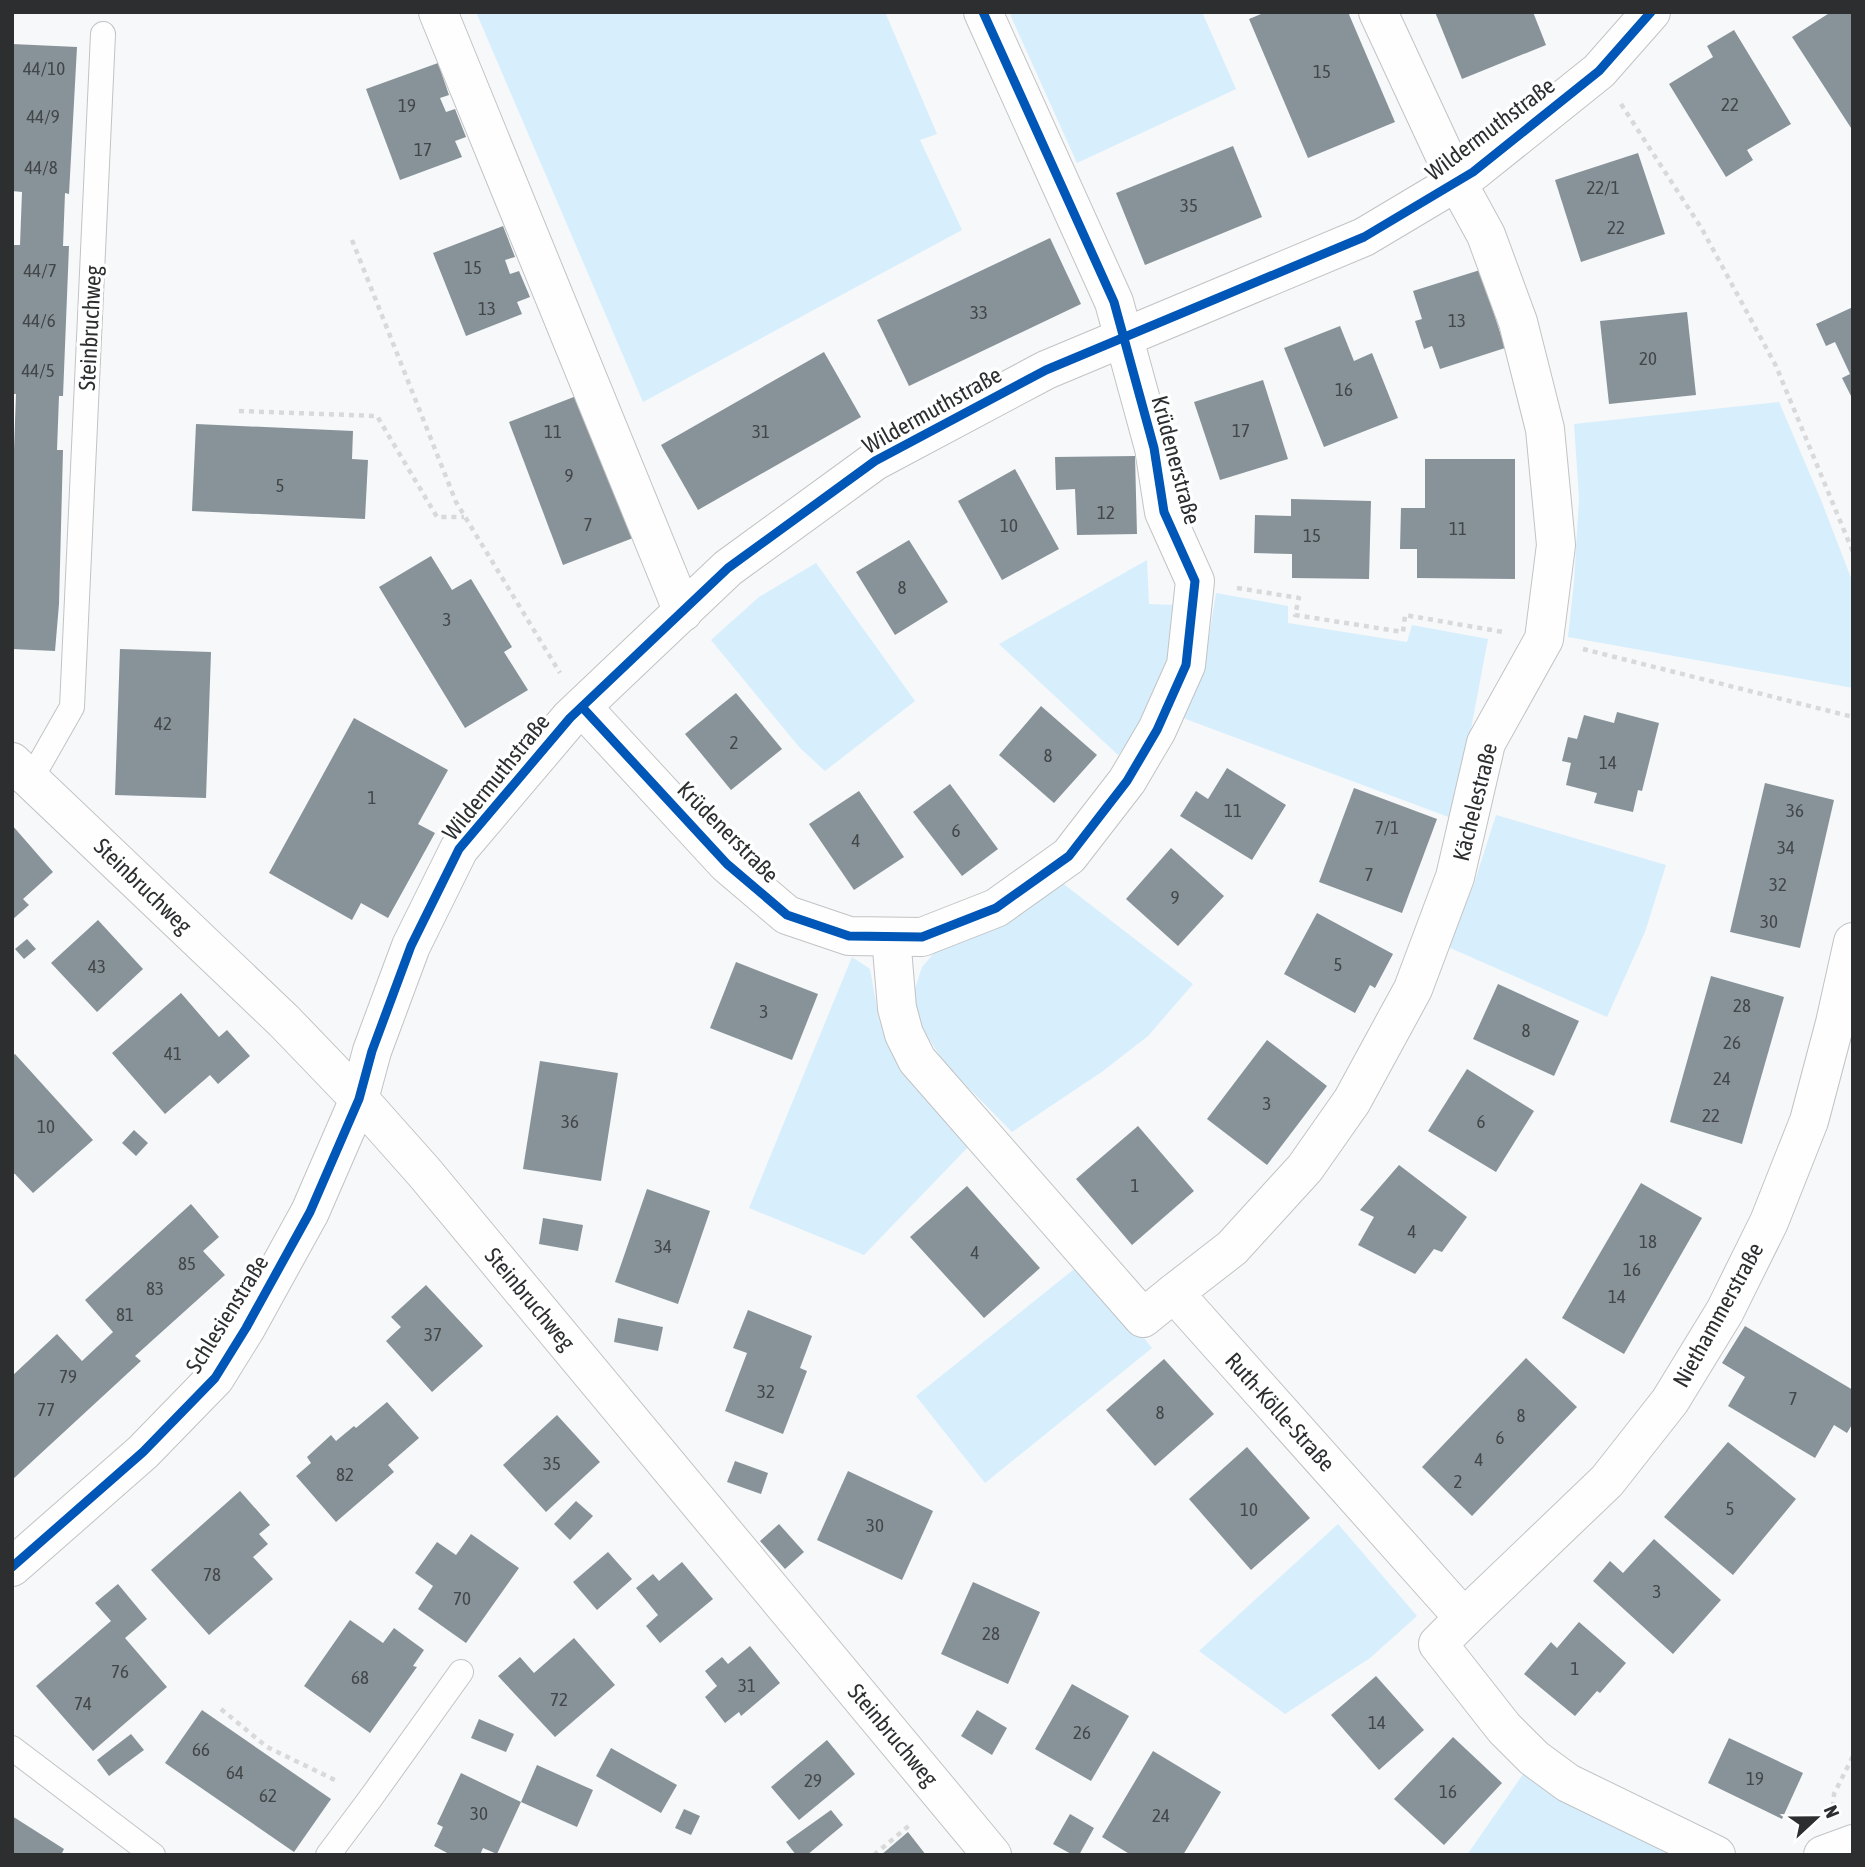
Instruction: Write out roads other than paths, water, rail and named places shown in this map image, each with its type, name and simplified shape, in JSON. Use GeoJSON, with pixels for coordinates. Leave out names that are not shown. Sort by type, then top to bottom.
{"type":"FeatureCollection","features":[{"type":"Feature","properties":{"kind":"street"},"geometry":{"type":"LineString","coordinates":[[438,12],[682,612]]}},
{"type":"Feature","properties":{"kind":"street","name":"Krüdenerstraße"},"geometry":{"type":"LineString","coordinates":[[582,707],[727,864],[787,915],[849,936],[922,937],[996,908],[1069,856],[1127,781],[1157,730],[1186,665],[1195,581],[1164,512],[1154,449],[1114,302],[983,12]]}},
{"type":"Feature","properties":{"kind":"street","name":"Kächelestraße"},"geometry":{"type":"LineString","coordinates":[[1174,1293],[1232,1248],[1305,1168],[1352,1101],[1413,989],[1455,877],[1486,743],[1545,639],[1556,545],[1545,429],[1518,322],[1486,235],[1457,182],[1378,12]]}},
{"type":"Feature","properties":{"kind":"street","name":"Wildermuthstraße"},"geometry":{"type":"LineString","coordinates":[[359,1098],[372,1051],[411,947],[459,849],[570,718],[728,568],[875,461],[1046,370],[1364,237],[1457,182],[1599,71],[1651,12]]}},
{"type":"Feature","properties":{"kind":"street","name":"Steinbruchweg"},"geometry":{"type":"LineString","coordinates":[[22,770],[284,1021],[359,1098],[424,1172],[992,1855]]}},
{"type":"Feature","properties":{"kind":"street"},"geometry":{"type":"LineString","coordinates":[[891,937],[897,1008],[904,1034],[917,1060],[1143,1318],[1174,1293]]}},
{"type":"Feature","properties":{"kind":"street","name":"Niethammerstraße"},"geometry":{"type":"LineString","coordinates":[[1464,1618],[1607,1482],[1670,1401],[1724,1311],[1769,1222],[1809,1121],[1853,942]]}},
{"type":"Feature","properties":{"kind":"street","name":"Schlesienstraße"},"geometry":{"type":"LineString","coordinates":[[12,1567],[143,1452],[215,1378],[310,1212],[359,1098]]}},
{"type":"Feature","properties":{"kind":"street","name":"Ruth-Kölle-Straße"},"geometry":{"type":"LineString","coordinates":[[1174,1293],[1464,1618]]}},
{"type":"Feature","properties":{"kind":"street"},"geometry":{"type":"LineString","coordinates":[[1464,1618],[1438,1644],[1504,1728],[1534,1758],[1568,1783],[1716,1855]]}},
{"type":"Feature","properties":{"kind":"street"},"geometry":{"type":"LineString","coordinates":[[1824,1855],[1853,1844]]}},
{"type":"Feature","properties":{"kind":"lane","name":"Steinbruchweg"},"geometry":{"type":"LineString","coordinates":[[22,770],[72,707],[103,34]]}},
{"type":"Feature","properties":{"kind":"lane"},"geometry":{"type":"LineString","coordinates":[[328,1855],[461,1672]]}},
{"type":"Feature","properties":{"kind":"lane"},"geometry":{"type":"LineString","coordinates":[[12,1748],[153,1855]]}}]}
